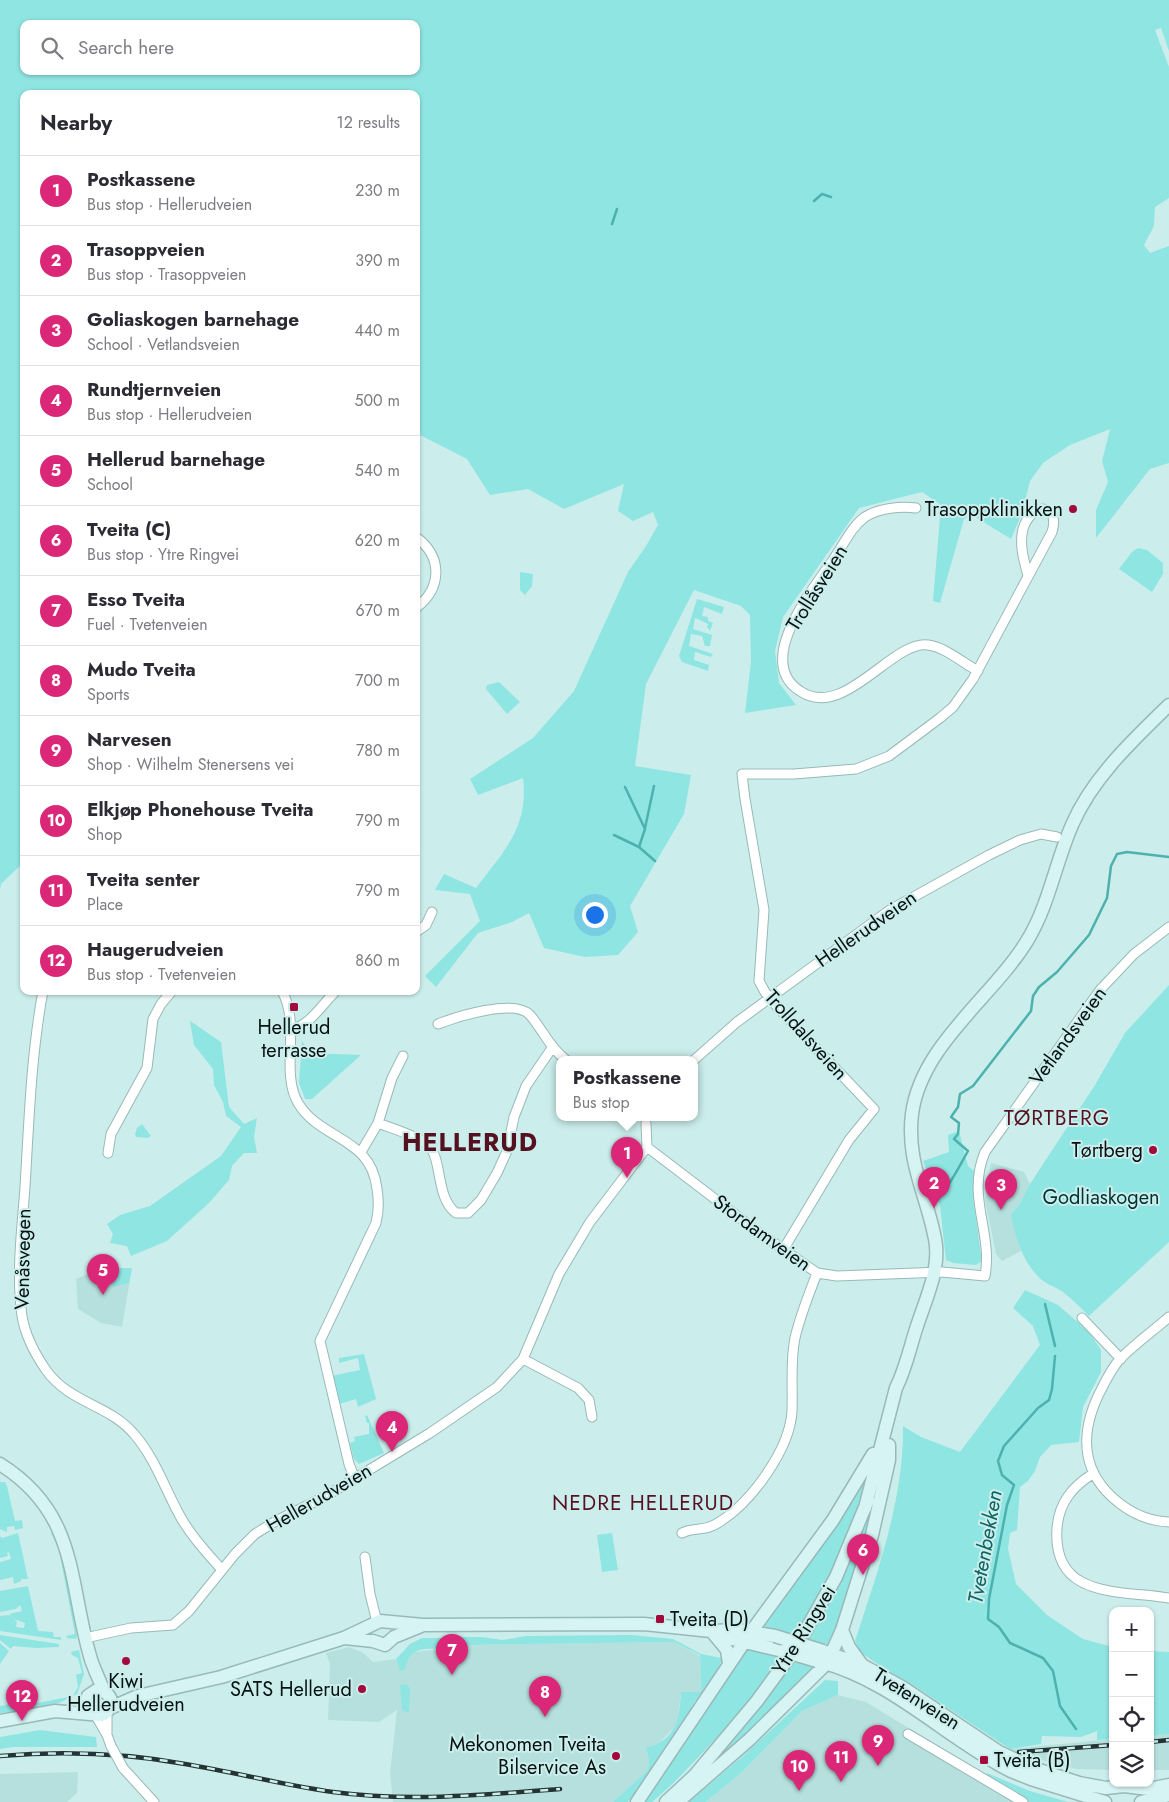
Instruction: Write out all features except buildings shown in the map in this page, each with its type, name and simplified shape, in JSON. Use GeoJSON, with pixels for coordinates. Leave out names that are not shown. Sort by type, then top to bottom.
{"type":"FeatureCollection","features":[{"type":"Feature","properties":{"kind":"main road"},"geometry":{"type":"LineString","coordinates":[[1062,838],[1095,785],[1169,705]]}},
{"type":"Feature","properties":{"kind":"main road","name":"Ytre Ringvei"},"geometry":{"type":"LineString","coordinates":[[666,1802],[694,1776],[782,1667],[817,1614],[846,1557],[865,1508],[886,1442],[896,1388],[905,1371],[916,1327],[928,1295],[933,1230],[913,1165],[910,1147],[912,1116],[920,1086],[939,1051],[1014,961],[1027,940],[1043,909],[1062,838]]}},
{"type":"Feature","properties":{"kind":"main road"},"geometry":{"type":"LineString","coordinates":[[677,1802],[750,1739],[825,1658],[840,1635],[876,1521],[889,1460],[886,1442]]}},
{"type":"Feature","properties":{"kind":"main road"},"geometry":{"type":"LineString","coordinates":[[637,1802],[729,1664],[752,1637],[886,1442]]}},
{"type":"Feature","properties":{"kind":"main road"},"geometry":{"type":"LineString","coordinates":[[0,1464],[35,1493],[63,1537],[74,1573],[90,1658],[112,1702],[102,1713],[87,1709],[90,1658]]}},
{"type":"Feature","properties":{"kind":"main road"},"geometry":{"type":"LineString","coordinates":[[373,1641],[370,1635],[379,1623],[393,1628],[394,1637]]}},
{"type":"Feature","properties":{"kind":"main road","name":"Tvetenveien"},"geometry":{"type":"LineString","coordinates":[[0,1721],[55,1711],[102,1713],[138,1696],[221,1677],[344,1638],[379,1623],[423,1625],[644,1624],[788,1640],[899,1697],[1002,1766],[1031,1779],[1105,1802]]}},
{"type":"Feature","properties":{"kind":"main road","name":"Tvetenveien"},"geometry":{"type":"LineString","coordinates":[[344,1638],[373,1641],[385,1645],[394,1637],[423,1625]]}},
{"type":"Feature","properties":{"kind":"main road"},"geometry":{"type":"LineString","coordinates":[[712,1631],[727,1650],[729,1664]]}},
{"type":"Feature","properties":{"kind":"main road"},"geometry":{"type":"LineString","coordinates":[[840,1635],[858,1663]]}},
{"type":"Feature","properties":{"kind":"main road","name":"Tvetenveien"},"geometry":{"type":"LineString","coordinates":[[825,1658],[858,1663],[926,1701],[985,1742],[1016,1760],[1078,1783],[1116,1788],[1124,1786],[1149,1789],[1169,1786]]}},
{"type":"Feature","properties":{"kind":"main road","name":"Tvetenveien"},"geometry":{"type":"LineString","coordinates":[[55,1711],[97,1690],[106,1693],[138,1696]]}},
{"type":"Feature","properties":{"kind":"main road","name":"Ytre Ringvei"},"geometry":{"type":"LineString","coordinates":[[657,1802],[743,1717]]}},
{"type":"Feature","properties":{"kind":"main road"},"geometry":{"type":"LineString","coordinates":[[1110,1802],[1111,1793],[1116,1788]]}},
{"type":"Feature","properties":{"kind":"main road"},"geometry":{"type":"LineString","coordinates":[[1130,1788],[1136,1795],[1136,1802]]}},
{"type":"Feature","properties":{"kind":"main road"},"geometry":{"type":"LineString","coordinates":[[1141,1802],[1169,1795]]}},
{"type":"Feature","properties":{"kind":"street","name":"Trollåsveien"},"geometry":{"type":"LineString","coordinates":[[916,508],[893,508],[868,516],[851,533],[799,609],[789,628],[784,653],[788,680],[794,688],[810,696],[833,696],[849,690],[906,651],[922,644],[936,647],[978,671]]}},
{"type":"Feature","properties":{"kind":"street"},"geometry":{"type":"LineString","coordinates":[[978,671],[1054,527],[1055,520],[1052,514],[1045,509],[1040,508],[1032,513],[1023,530],[1022,554],[1028,576]]}},
{"type":"Feature","properties":{"kind":"street"},"geometry":{"type":"LineString","coordinates":[[420,540],[425,544],[436,568],[434,587],[429,596],[420,604]]}},
{"type":"Feature","properties":{"kind":"street","name":"Trolldalsveien"},"geometry":{"type":"LineString","coordinates":[[783,1250],[850,1140],[874,1109],[770,998],[759,981],[764,910],[744,799],[742,774],[850,770],[874,763],[902,747],[953,707],[978,671]]}},
{"type":"Feature","properties":{"kind":"street","name":"Hellerudveien"},"geometry":{"type":"LineString","coordinates":[[698,1056],[726,1031],[770,998],[877,919],[923,890],[1020,840],[1041,834],[1062,838]]}},
{"type":"Feature","properties":{"kind":"street"},"geometry":{"type":"LineString","coordinates":[[420,929],[426,925],[432,912]]}},
{"type":"Feature","properties":{"kind":"street","name":"Vetlandsveien"},"geometry":{"type":"LineString","coordinates":[[986,1276],[987,1258],[978,1208],[976,1182],[984,1152],[1100,990],[1134,954],[1169,927]]}},
{"type":"Feature","properties":{"kind":"street","name":"Venåsvegen"},"geometry":{"type":"LineString","coordinates":[[42,995],[30,1082],[20,1246],[20,1296],[24,1325],[35,1353],[47,1372],[61,1388],[116,1418],[134,1434],[151,1459],[187,1527],[222,1570]]}},
{"type":"Feature","properties":{"kind":"street"},"geometry":{"type":"LineString","coordinates":[[108,1153],[111,1134],[147,1068],[153,1019],[169,995]]}},
{"type":"Feature","properties":{"kind":"street"},"geometry":{"type":"LineString","coordinates":[[284,995],[287,1001],[291,1030],[292,1079],[297,1100],[316,1122],[361,1152],[369,1162],[376,1181],[378,1214],[367,1246],[333,1311],[320,1341],[331,1392],[355,1479]]}},
{"type":"Feature","properties":{"kind":"street"},"geometry":{"type":"LineString","coordinates":[[291,1030],[299,1027],[332,995]]}},
{"type":"Feature","properties":{"kind":"street"},"geometry":{"type":"LineString","coordinates":[[438,1024],[488,1010],[516,1008],[530,1016],[552,1048],[561,1056]]}},
{"type":"Feature","properties":{"kind":"street"},"geometry":{"type":"LineString","coordinates":[[378,1123],[428,1145],[432,1151],[447,1202],[456,1213],[468,1213],[481,1200],[498,1173],[507,1151],[514,1117],[526,1086],[552,1048]]}},
{"type":"Feature","properties":{"kind":"street"},"geometry":{"type":"LineString","coordinates":[[361,1152],[378,1123],[392,1078],[403,1056]]}},
{"type":"Feature","properties":{"kind":"street"},"geometry":{"type":"LineString","coordinates":[[645,1121],[647,1147]]}},
{"type":"Feature","properties":{"kind":"street","name":"Hellerudveien"},"geometry":{"type":"LineString","coordinates":[[85,1638],[130,1628],[173,1625],[190,1611],[238,1551],[261,1530],[355,1479],[475,1404],[501,1384],[523,1359],[559,1274],[590,1222],[647,1147]]}},
{"type":"Feature","properties":{"kind":"street","name":"Stordamveien"},"geometry":{"type":"LineString","coordinates":[[647,1147],[783,1250],[817,1273],[837,1276],[929,1272],[986,1276]]}},
{"type":"Feature","properties":{"kind":"street"},"geometry":{"type":"LineString","coordinates":[[682,1533],[689,1529],[708,1529],[732,1513],[757,1486],[781,1448],[791,1421],[795,1339],[817,1273]]}},
{"type":"Feature","properties":{"kind":"street"},"geometry":{"type":"LineString","coordinates":[[1169,1317],[1121,1359],[1111,1372],[1088,1418],[1087,1449],[1094,1473],[1104,1488],[1123,1507],[1144,1518],[1169,1522]]}},
{"type":"Feature","properties":{"kind":"street"},"geometry":{"type":"LineString","coordinates":[[1082,1318],[1121,1359]]}},
{"type":"Feature","properties":{"kind":"street"},"geometry":{"type":"LineString","coordinates":[[523,1359],[578,1388],[589,1400],[592,1417]]}},
{"type":"Feature","properties":{"kind":"street"},"geometry":{"type":"LineString","coordinates":[[1094,1473],[1072,1489],[1060,1514],[1056,1539],[1062,1562],[1080,1582],[1102,1590],[1169,1598]]}},
{"type":"Feature","properties":{"kind":"street"},"geometry":{"type":"LineString","coordinates":[[365,1557],[370,1594],[379,1623]]}},
{"type":"Feature","properties":{"kind":"street"},"geometry":{"type":"LineString","coordinates":[[102,1713],[111,1746],[123,1768],[154,1802]]}},
{"type":"Feature","properties":{"kind":"street"},"geometry":{"type":"LineString","coordinates":[[908,1734],[1023,1802]]}},
{"type":"Feature","properties":{"kind":"shaded area"},"geometry":{"type":"Polygon","coordinates":[[[991,1163],[1024,1172],[1030,1184],[1018,1207],[1011,1214],[1021,1251],[1002,1261],[996,1254],[985,1200],[991,1163]]]}},
{"type":"Feature","properties":{"kind":"shaded area"},"geometry":{"type":"Polygon","coordinates":[[[87,1266],[132,1268],[122,1327],[101,1323],[78,1309],[76,1279],[90,1273],[86,1271],[87,1266]]]}},
{"type":"Feature","properties":{"kind":"shaded area"},"geometry":{"type":"Polygon","coordinates":[[[674,1642],[700,1656],[701,1692],[681,1692],[677,1725],[658,1744],[649,1759],[648,1770],[613,1802],[393,1802],[390,1773],[397,1710],[379,1722],[328,1720],[330,1664],[326,1653],[349,1647],[362,1652],[373,1662],[396,1659],[400,1671],[413,1652],[448,1648],[451,1651],[462,1650],[462,1645],[674,1642]]]}},
{"type":"Feature","properties":{"kind":"shaded area"},"geometry":{"type":"Polygon","coordinates":[[[838,1695],[866,1702],[1030,1802],[706,1802],[743,1771],[802,1711],[838,1695]]]}},
{"type":"Feature","properties":{"kind":"shaded area"},"geometry":{"type":"Polygon","coordinates":[[[1169,1734],[1169,1770],[1154,1770],[1154,1736],[1169,1734]]]}},
{"type":"Feature","properties":{"kind":"shaded area"},"geometry":{"type":"Polygon","coordinates":[[[1109,1739],[1109,1770],[1077,1769],[1038,1759],[1030,1760],[1010,1749],[1109,1739]]]}},
{"type":"Feature","properties":{"kind":"shaded area"},"geometry":{"type":"Polygon","coordinates":[[[78,1772],[77,1793],[67,1802],[0,1802],[0,1774],[78,1772]]]}},
{"type":"Feature","properties":{"kind":"green space"},"geometry":{"type":"Polygon","coordinates":[[[0,0],[1169,0],[1169,51],[1161,28],[1155,30],[1169,67],[1169,198],[1155,207],[1154,226],[1144,245],[1150,253],[1169,246],[1169,463],[1150,469],[1096,538],[1096,510],[1108,482],[1102,461],[1110,429],[1070,445],[1043,463],[1030,481],[1022,513],[1011,539],[972,515],[964,519],[940,603],[933,601],[941,505],[922,492],[859,508],[783,617],[775,651],[779,683],[796,705],[745,713],[751,662],[750,615],[741,606],[694,590],[646,684],[635,766],[691,775],[684,814],[630,906],[638,932],[618,955],[585,957],[544,948],[529,913],[512,922],[478,933],[436,987],[425,976],[480,921],[470,894],[435,890],[444,874],[476,888],[505,850],[518,825],[522,811],[524,795],[523,778],[478,795],[470,779],[533,738],[574,691],[628,572],[658,525],[653,512],[633,521],[618,511],[624,484],[564,509],[528,489],[490,495],[467,459],[420,435],[420,90],[20,90],[20,866],[1,884],[0,890],[0,0]]]}},
{"type":"Feature","properties":{"kind":"green space"},"geometry":{"type":"Polygon","coordinates":[[[1138,548],[1147,550],[1163,563],[1163,574],[1152,592],[1119,569],[1132,552],[1138,548]]]}},
{"type":"Feature","properties":{"kind":"green space"},"geometry":{"type":"Polygon","coordinates":[[[520,572],[533,574],[532,586],[525,595],[520,590],[520,572]]]}},
{"type":"Feature","properties":{"kind":"green space"},"geometry":{"type":"Polygon","coordinates":[[[697,599],[724,607],[722,614],[704,607],[702,616],[708,617],[708,621],[713,623],[710,631],[707,627],[708,624],[695,618],[693,629],[712,635],[710,646],[705,646],[702,636],[691,634],[689,646],[713,654],[711,657],[695,652],[694,660],[709,665],[708,671],[682,662],[679,656],[697,599]]]}},
{"type":"Feature","properties":{"kind":"green space"},"geometry":{"type":"Polygon","coordinates":[[[499,682],[520,702],[507,714],[486,689],[487,685],[499,682]]]}},
{"type":"Feature","properties":{"kind":"green space","name":"Godliaskogen"},"geometry":{"type":"Polygon","coordinates":[[[1169,985],[1169,1242],[1089,1316],[1063,1292],[1042,1280],[1036,1274],[1025,1258],[1017,1241],[1011,1214],[1018,1207],[1030,1184],[1095,1085],[1125,1033],[1169,985]]]}},
{"type":"Feature","properties":{"kind":"green space"},"geometry":{"type":"Polygon","coordinates":[[[190,1021],[221,1042],[229,1107],[244,1124],[257,1118],[254,1137],[257,1153],[244,1153],[232,1166],[229,1180],[209,1203],[167,1241],[131,1256],[127,1246],[110,1243],[113,1234],[107,1224],[120,1215],[150,1206],[221,1156],[241,1127],[226,1116],[223,1102],[214,1085],[213,1069],[194,1045],[190,1021]]]}},
{"type":"Feature","properties":{"kind":"green space"},"geometry":{"type":"Polygon","coordinates":[[[302,1041],[310,1053],[361,1055],[312,1099],[305,1099],[299,1083],[302,1041]]]}},
{"type":"Feature","properties":{"kind":"green space"},"geometry":{"type":"Polygon","coordinates":[[[142,1124],[151,1136],[148,1138],[136,1137],[137,1128],[142,1124]]]}},
{"type":"Feature","properties":{"kind":"green space"},"geometry":{"type":"Polygon","coordinates":[[[959,1131],[968,1166],[975,1172],[973,1196],[982,1263],[980,1262],[976,1265],[953,1263],[946,1260],[940,1206],[923,1161],[949,1152],[948,1135],[959,1131]]]}},
{"type":"Feature","properties":{"kind":"green space"},"geometry":{"type":"Polygon","coordinates":[[[132,1268],[129,1283],[114,1287],[108,1277],[108,1269],[132,1268]]]}},
{"type":"Feature","properties":{"kind":"green space"},"geometry":{"type":"Polygon","coordinates":[[[1025,1290],[1058,1305],[1089,1332],[1101,1350],[1101,1372],[1083,1407],[1079,1442],[1051,1445],[1040,1457],[1035,1471],[1028,1481],[1020,1487],[1017,1530],[1010,1533],[1008,1549],[1016,1584],[1047,1615],[1083,1639],[1109,1646],[1109,1739],[1097,1740],[1097,1731],[1081,1737],[1042,1736],[1041,1744],[1010,1749],[860,1652],[855,1641],[888,1534],[899,1480],[903,1426],[921,1437],[960,1452],[1040,1345],[1033,1326],[1013,1308],[1025,1290]]]}},
{"type":"Feature","properties":{"kind":"green space"},"geometry":{"type":"Polygon","coordinates":[[[364,1354],[376,1399],[358,1407],[356,1399],[339,1404],[331,1376],[360,1370],[358,1358],[339,1363],[339,1358],[364,1354]]]}},
{"type":"Feature","properties":{"kind":"green space"},"geometry":{"type":"Polygon","coordinates":[[[367,1415],[384,1453],[359,1464],[354,1459],[350,1443],[355,1441],[354,1437],[369,1434],[369,1423],[367,1423],[365,1416],[367,1415]]]}},
{"type":"Feature","properties":{"kind":"green space"},"geometry":{"type":"Polygon","coordinates":[[[868,1471],[857,1510],[843,1548],[826,1584],[785,1652],[736,1716],[689,1768],[652,1802],[642,1802],[868,1471]]]}},
{"type":"Feature","properties":{"kind":"green space"},"geometry":{"type":"Polygon","coordinates":[[[879,1480],[869,1534],[830,1645],[825,1649],[807,1679],[690,1785],[782,1675],[879,1480]]]}},
{"type":"Feature","properties":{"kind":"green space"},"geometry":{"type":"Polygon","coordinates":[[[0,1482],[5,1482],[7,1486],[15,1521],[22,1520],[23,1528],[15,1530],[14,1526],[7,1527],[7,1532],[0,1529],[0,1482]]]}},
{"type":"Feature","properties":{"kind":"green space"},"geometry":{"type":"Polygon","coordinates":[[[18,1533],[28,1579],[21,1579],[21,1581],[14,1584],[13,1577],[0,1580],[0,1562],[11,1559],[9,1552],[7,1553],[8,1556],[0,1558],[0,1536],[2,1538],[18,1533]]]}},
{"type":"Feature","properties":{"kind":"green space"},"geometry":{"type":"Polygon","coordinates":[[[51,1533],[53,1533],[58,1545],[65,1571],[76,1639],[67,1638],[66,1636],[75,1634],[59,1550],[51,1533]]]}},
{"type":"Feature","properties":{"kind":"green space"},"geometry":{"type":"Polygon","coordinates":[[[612,1533],[618,1570],[602,1572],[597,1535],[612,1533]]]}},
{"type":"Feature","properties":{"kind":"green space"},"geometry":{"type":"Polygon","coordinates":[[[28,1586],[38,1631],[53,1632],[54,1637],[61,1637],[61,1640],[0,1631],[0,1616],[9,1615],[12,1617],[9,1614],[22,1611],[20,1605],[16,1609],[0,1612],[0,1591],[28,1586]],[[14,1619],[17,1622],[16,1627],[24,1628],[25,1623],[14,1619]]]}},
{"type":"Feature","properties":{"kind":"green space"},"geometry":{"type":"Polygon","coordinates":[[[0,1635],[59,1644],[59,1647],[13,1646],[11,1649],[0,1640],[0,1635]]]}},
{"type":"Feature","properties":{"kind":"green space"},"geometry":{"type":"Polygon","coordinates":[[[631,1635],[673,1639],[701,1654],[722,1658],[717,1674],[703,1696],[695,1701],[677,1736],[628,1802],[613,1802],[648,1770],[649,1759],[646,1748],[656,1744],[670,1734],[677,1720],[681,1692],[701,1692],[700,1655],[674,1642],[463,1645],[462,1651],[451,1651],[452,1637],[483,1637],[502,1640],[526,1636],[631,1635]]]}},
{"type":"Feature","properties":{"kind":"green space"},"geometry":{"type":"Polygon","coordinates":[[[422,1638],[448,1638],[448,1648],[426,1649],[415,1652],[407,1662],[405,1670],[400,1671],[396,1659],[410,1644],[422,1638]]]}},
{"type":"Feature","properties":{"kind":"green space"},"geometry":{"type":"Polygon","coordinates":[[[0,1643],[9,1651],[0,1664],[0,1643]]]}},
{"type":"Feature","properties":{"kind":"green space"},"geometry":{"type":"Polygon","coordinates":[[[79,1650],[84,1674],[77,1694],[73,1696],[78,1687],[76,1675],[82,1673],[78,1658],[72,1655],[71,1652],[79,1650]]]}},
{"type":"Feature","properties":{"kind":"green space"},"geometry":{"type":"Polygon","coordinates":[[[1154,1651],[1169,1652],[1169,1734],[1154,1736],[1154,1651]]]}},
{"type":"Feature","properties":{"kind":"green space"},"geometry":{"type":"Polygon","coordinates":[[[825,1680],[838,1681],[838,1695],[802,1711],[743,1771],[706,1802],[689,1802],[743,1756],[825,1680]]]}},
{"type":"Feature","properties":{"kind":"green space"},"geometry":{"type":"Polygon","coordinates":[[[406,1684],[410,1688],[409,1711],[407,1713],[402,1710],[400,1685],[406,1684]]]}},
{"type":"Feature","properties":{"kind":"green space"},"geometry":{"type":"Polygon","coordinates":[[[73,1696],[59,1703],[19,1710],[18,1707],[73,1696]]]}},
{"type":"Feature","properties":{"kind":"green space"},"geometry":{"type":"Polygon","coordinates":[[[10,1704],[16,1707],[17,1711],[0,1713],[0,1706],[10,1704]]]}},
{"type":"Feature","properties":{"kind":"green space"},"geometry":{"type":"Polygon","coordinates":[[[40,1730],[96,1737],[97,1747],[14,1747],[0,1749],[0,1737],[40,1730]]]}},
{"type":"Feature","properties":{"kind":"green space"},"geometry":{"type":"Polygon","coordinates":[[[987,1773],[1030,1791],[1068,1802],[1030,1802],[986,1775],[987,1773]]]}},
{"type":"Feature","properties":{"kind":"waterway"},"geometry":{"type":"LineString","coordinates":[[814,201],[822,194],[831,197]]}},
{"type":"Feature","properties":{"kind":"waterway"},"geometry":{"type":"LineString","coordinates":[[612,224],[617,209]]}},
{"type":"Feature","properties":{"kind":"waterway"},"geometry":{"type":"LineString","coordinates":[[645,828],[654,786]]}},
{"type":"Feature","properties":{"kind":"waterway"},"geometry":{"type":"LineString","coordinates":[[625,787],[645,829],[639,847],[655,861]]}},
{"type":"Feature","properties":{"kind":"waterway"},"geometry":{"type":"LineString","coordinates":[[614,835],[639,847]]}},
{"type":"Feature","properties":{"kind":"waterway","name":"Tvetenbekken"},"geometry":{"type":"LineString","coordinates":[[936,1201],[949,1184],[968,1151],[954,1139],[958,1134],[959,1123],[951,1117],[958,1107],[960,1094],[973,1086],[1031,1011],[1033,996],[1039,987],[1057,972],[1089,935],[1107,898],[1111,866],[1117,854],[1127,852],[1169,857]]}},
{"type":"Feature","properties":{"kind":"waterway","name":"Tvetenbekken"},"geometry":{"type":"LineString","coordinates":[[1045,1304],[1055,1346]]}},
{"type":"Feature","properties":{"kind":"waterway","name":"Tvetenbekken"},"geometry":{"type":"LineString","coordinates":[[1055,1356],[1049,1400],[1038,1408],[1004,1446],[998,1461],[1002,1475],[1014,1485],[1007,1505],[989,1599],[988,1619],[999,1627],[1010,1643],[1043,1658],[1053,1671],[1060,1706],[1076,1729]]}},
{"type":"Feature","properties":{"kind":"railway"},"geometry":{"type":"LineString","coordinates":[[1154,1742],[1169,1740]]}},
{"type":"Feature","properties":{"kind":"railway"},"geometry":{"type":"LineString","coordinates":[[1019,1752],[1109,1745]]}},
{"type":"Feature","properties":{"kind":"railway"},"geometry":{"type":"LineString","coordinates":[[0,1756],[69,1753],[139,1757],[203,1767],[314,1789],[390,1797],[446,1796],[560,1789]]}},
{"type":"Feature","properties":{"kind":"place","name":"Trasoppklinikken"},"geometry":{"type":"Point","coordinates":[1073,509]}},
{"type":"Feature","properties":{"kind":"place","name":"Hellerud terrasse"},"geometry":{"type":"Point","coordinates":[294,1007]}},
{"type":"Feature","properties":{"kind":"place","name":"Tørtberg"},"geometry":{"type":"Point","coordinates":[1153,1150]}},
{"type":"Feature","properties":{"kind":"place","name":"Postkassene"},"geometry":{"type":"Point","coordinates":[627,1178]}},
{"type":"Feature","properties":{"kind":"place","name":"Trasoppveien"},"geometry":{"type":"Point","coordinates":[934,1208]}},
{"type":"Feature","properties":{"kind":"place","name":"Goliaskogen barnehage"},"geometry":{"type":"Point","coordinates":[1001,1210]}},
{"type":"Feature","properties":{"kind":"place","name":"Hellerud barnehage"},"geometry":{"type":"Point","coordinates":[103,1295]}},
{"type":"Feature","properties":{"kind":"place","name":"Rundtjernveien"},"geometry":{"type":"Point","coordinates":[392,1452]}},
{"type":"Feature","properties":{"kind":"place","name":"Tveita (C)"},"geometry":{"type":"Point","coordinates":[863,1575]}},
{"type":"Feature","properties":{"kind":"place","name":"Tveita (D)"},"geometry":{"type":"Point","coordinates":[660,1619]}},
{"type":"Feature","properties":{"kind":"place","name":"Kiwi Hellerudveien"},"geometry":{"type":"Point","coordinates":[126,1661]}},
{"type":"Feature","properties":{"kind":"place","name":"Esso Tveita"},"geometry":{"type":"Point","coordinates":[452,1675]}},
{"type":"Feature","properties":{"kind":"place","name":"SATS Hellerud"},"geometry":{"type":"Point","coordinates":[362,1689]}},
{"type":"Feature","properties":{"kind":"place","name":"Mudo Tveita"},"geometry":{"type":"Point","coordinates":[545,1717]}},
{"type":"Feature","properties":{"kind":"place","name":"Haugerudveien"},"geometry":{"type":"Point","coordinates":[22,1721]}},
{"type":"Feature","properties":{"kind":"place","name":"Mekonomen Tveita Bilservice As"},"geometry":{"type":"Point","coordinates":[616,1756]}},
{"type":"Feature","properties":{"kind":"place","name":"Tveita (B)"},"geometry":{"type":"Point","coordinates":[984,1760]}},
{"type":"Feature","properties":{"kind":"place","name":"Narvesen"},"geometry":{"type":"Point","coordinates":[878,1766]}},
{"type":"Feature","properties":{"kind":"place","name":"Tveita senter"},"geometry":{"type":"Point","coordinates":[841,1782]}},
{"type":"Feature","properties":{"kind":"place","name":"Elkjøp Phonehouse Tveita"},"geometry":{"type":"Point","coordinates":[799,1791]}},
{"type":"Feature","properties":{"kind":"district","name":"TØRTBERG"},"geometry":{"type":"Point","coordinates":[1057,1118]}},
{"type":"Feature","properties":{"kind":"district","name":"HELLERUD"},"geometry":{"type":"Point","coordinates":[470,1142]}},
{"type":"Feature","properties":{"kind":"district","name":"NEDRE HELLERUD"},"geometry":{"type":"Point","coordinates":[643,1503]}}]}
